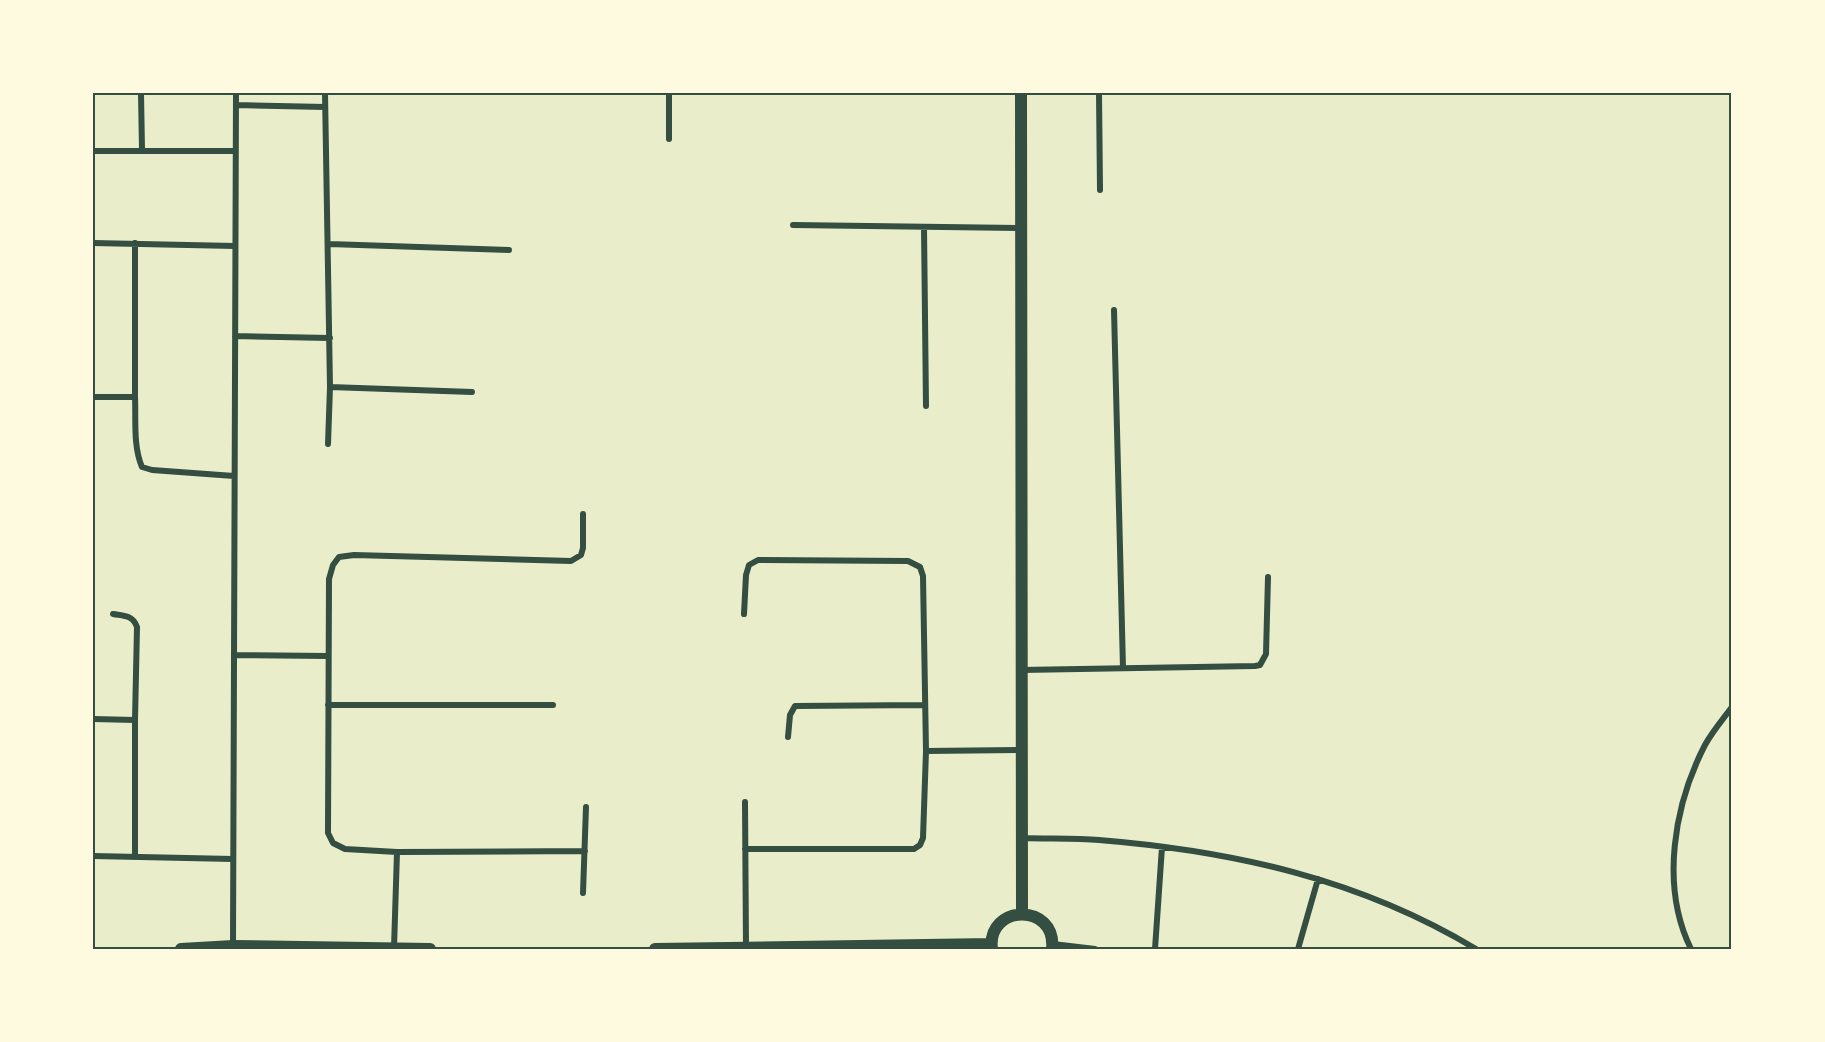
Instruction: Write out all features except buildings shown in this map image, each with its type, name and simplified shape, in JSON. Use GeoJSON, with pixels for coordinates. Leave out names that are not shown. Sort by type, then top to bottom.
{"type":"FeatureCollection","features":[{"type":"Feature","properties":{"kind":"main road"},"geometry":{"type":"LineString","coordinates":[[1021,93],[1022,914]]}},
{"type":"Feature","properties":{"kind":"main road"},"geometry":{"type":"LineString","coordinates":[[655,949],[992,946],[993,934],[1004,920],[1022,914],[1040,920],[1046,926],[1051,934],[1052,946]]}},
{"type":"Feature","properties":{"kind":"main road"},"geometry":{"type":"LineString","coordinates":[[182,949],[233,946],[430,949]]}},
{"type":"Feature","properties":{"kind":"street"},"geometry":{"type":"LineString","coordinates":[[141,93],[142,150]]}},
{"type":"Feature","properties":{"kind":"street"},"geometry":{"type":"LineString","coordinates":[[233,946],[236,93]]}},
{"type":"Feature","properties":{"kind":"street"},"geometry":{"type":"LineString","coordinates":[[325,93],[330,338],[328,444]]}},
{"type":"Feature","properties":{"kind":"street"},"geometry":{"type":"LineString","coordinates":[[669,93],[669,139]]}},
{"type":"Feature","properties":{"kind":"street"},"geometry":{"type":"LineString","coordinates":[[1099,93],[1100,190]]}},
{"type":"Feature","properties":{"kind":"street"},"geometry":{"type":"LineString","coordinates":[[236,105],[325,107]]}},
{"type":"Feature","properties":{"kind":"street"},"geometry":{"type":"LineString","coordinates":[[93,151],[236,151]]}},
{"type":"Feature","properties":{"kind":"street"},"geometry":{"type":"LineString","coordinates":[[793,225],[1020,228]]}},
{"type":"Feature","properties":{"kind":"street"},"geometry":{"type":"LineString","coordinates":[[924,227],[926,405]]}},
{"type":"Feature","properties":{"kind":"street"},"geometry":{"type":"LineString","coordinates":[[93,243],[235,246]]}},
{"type":"Feature","properties":{"kind":"street"},"geometry":{"type":"LineString","coordinates":[[135,243],[135,397],[137,447],[142,467],[152,470],[234,477]]}},
{"type":"Feature","properties":{"kind":"street"},"geometry":{"type":"LineString","coordinates":[[329,244],[509,250]]}},
{"type":"Feature","properties":{"kind":"street"},"geometry":{"type":"LineString","coordinates":[[1114,310],[1123,668]]}},
{"type":"Feature","properties":{"kind":"street"},"geometry":{"type":"LineString","coordinates":[[235,336],[330,338]]}},
{"type":"Feature","properties":{"kind":"street"},"geometry":{"type":"LineString","coordinates":[[330,387],[472,392]]}},
{"type":"Feature","properties":{"kind":"street"},"geometry":{"type":"LineString","coordinates":[[93,398],[135,397]]}},
{"type":"Feature","properties":{"kind":"street"},"geometry":{"type":"LineString","coordinates":[[583,514],[583,548],[580,555],[571,561],[354,555],[339,557],[333,565],[329,579],[327,705],[328,833],[333,843],[345,849],[397,852],[585,851]]}},
{"type":"Feature","properties":{"kind":"street"},"geometry":{"type":"LineString","coordinates":[[744,614],[746,575],[749,565],[758,560],[908,561],[920,567],[923,576],[926,751],[923,838],[920,845],[914,849],[745,849]]}},
{"type":"Feature","properties":{"kind":"street"},"geometry":{"type":"LineString","coordinates":[[1021,670],[1254,666],[1260,664],[1266,654],[1268,577]]}},
{"type":"Feature","properties":{"kind":"street"},"geometry":{"type":"LineString","coordinates":[[113,614],[130,617],[135,620],[137,627],[135,857]]}},
{"type":"Feature","properties":{"kind":"street"},"geometry":{"type":"LineString","coordinates":[[234,655],[328,656]]}},
{"type":"Feature","properties":{"kind":"street"},"geometry":{"type":"LineString","coordinates":[[327,705],[552,705]]}},
{"type":"Feature","properties":{"kind":"street"},"geometry":{"type":"LineString","coordinates":[[788,737],[790,715],[795,706],[925,705]]}},
{"type":"Feature","properties":{"kind":"street"},"geometry":{"type":"LineString","coordinates":[[1691,949],[1676,900],[1674,867],[1677,829],[1685,794],[1706,743],[1732,707]]}},
{"type":"Feature","properties":{"kind":"street"},"geometry":{"type":"LineString","coordinates":[[93,719],[135,720]]}},
{"type":"Feature","properties":{"kind":"street"},"geometry":{"type":"LineString","coordinates":[[926,751],[1022,750]]}},
{"type":"Feature","properties":{"kind":"street"},"geometry":{"type":"LineString","coordinates":[[745,802],[746,948]]}},
{"type":"Feature","properties":{"kind":"street"},"geometry":{"type":"LineString","coordinates":[[583,893],[586,807]]}},
{"type":"Feature","properties":{"kind":"street"},"geometry":{"type":"LineString","coordinates":[[1022,838],[1097,840],[1162,847],[1272,865],[1381,900],[1423,920],[1474,949]]}},
{"type":"Feature","properties":{"kind":"street"},"geometry":{"type":"LineString","coordinates":[[1155,949],[1162,847]]}},
{"type":"Feature","properties":{"kind":"street"},"geometry":{"type":"LineString","coordinates":[[394,948],[397,852]]}},
{"type":"Feature","properties":{"kind":"street"},"geometry":{"type":"LineString","coordinates":[[93,856],[233,859]]}},
{"type":"Feature","properties":{"kind":"street"},"geometry":{"type":"LineString","coordinates":[[1298,949],[1318,879]]}},
{"type":"Feature","properties":{"kind":"street"},"geometry":{"type":"LineString","coordinates":[[1052,946],[1095,949]]}}]}
